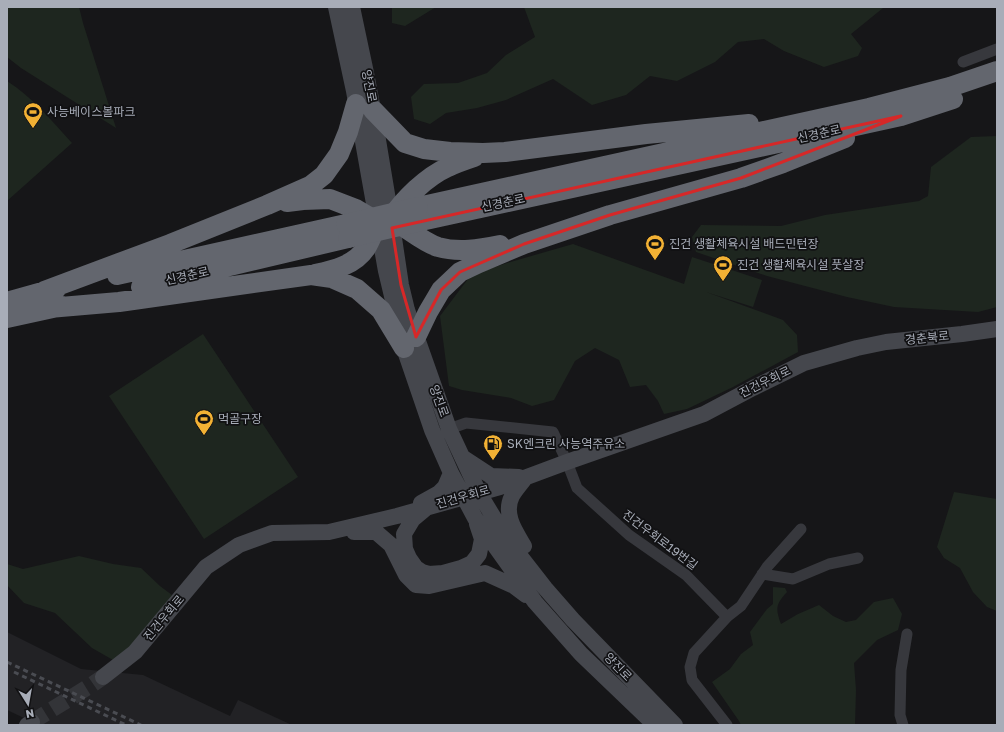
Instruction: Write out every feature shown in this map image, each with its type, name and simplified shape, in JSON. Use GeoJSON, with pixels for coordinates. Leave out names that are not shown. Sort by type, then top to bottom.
{"type":"FeatureCollection","features":[{"type":"Feature","properties":{"kind":"highway","name":"신경춘로"},"geometry":{"type":"LineString","coordinates":[[7,302],[47,300],[420,214],[870,108],[950,87],[997,71]]}},
{"type":"Feature","properties":{"kind":"highway","name":"신경춘로"},"geometry":{"type":"LineString","coordinates":[[420,214],[901,116],[997,86]]}},
{"type":"Feature","properties":{"kind":"highway"},"geometry":{"type":"LineString","coordinates":[[47,300],[170,244],[310,186],[324,175],[340,154],[348,132],[365,107],[405,143],[431,150],[483,153],[505,152],[870,108]]}},
{"type":"Feature","properties":{"kind":"highway"},"geometry":{"type":"LineString","coordinates":[[311,275],[332,278],[357,289],[381,310],[410,343],[442,290],[460,272],[479,263],[524,244],[610,215],[741,178],[901,116]]}},
{"type":"Feature","properties":{"kind":"highway"},"geometry":{"type":"LineString","coordinates":[[47,300],[119,302],[311,275],[337,269],[357,259],[367,247],[384,220],[427,179],[447,167],[483,153]]}},
{"type":"Feature","properties":{"kind":"highway"},"geometry":{"type":"LineString","coordinates":[[267,205],[303,200],[330,199],[408,228],[418,236],[437,246],[456,250],[479,249],[514,243],[556,233]]}},
{"type":"Feature","properties":{"kind":"highway","name":"신경춘로"},"geometry":{"type":"LineString","coordinates":[[7,318],[47,300]]}},
{"type":"Feature","properties":{"kind":"main road","name":"양진로"},"geometry":{"type":"LineString","coordinates":[[336,7],[365,107],[384,220],[386,271],[410,343],[432,430],[451,473],[472,496],[535,576],[573,620],[675,725]]}},
{"type":"Feature","properties":{"kind":"main road","name":"양진로"},"geometry":{"type":"LineString","coordinates":[[352,7],[366,73],[365,107]]}},
{"type":"Feature","properties":{"kind":"main road","name":"경춘북로"},"geometry":{"type":"LineString","coordinates":[[857,348],[886,342],[997,329]]}},
{"type":"Feature","properties":{"kind":"main road","name":"양진로"},"geometry":{"type":"LineString","coordinates":[[410,343],[462,457],[476,518],[535,602],[580,654],[655,725]]}},
{"type":"Feature","properties":{"kind":"main road","name":"진건우회로"},"geometry":{"type":"LineString","coordinates":[[103,677],[135,652],[206,567],[239,545],[272,533],[329,532],[472,496],[704,414],[804,363],[857,348]]}},
{"type":"Feature","properties":{"kind":"main road"},"geometry":{"type":"LineString","coordinates":[[462,457],[491,476],[525,478]]}},
{"type":"Feature","properties":{"kind":"main road"},"geometry":{"type":"LineString","coordinates":[[397,516],[439,494],[446,487],[451,473]]}},
{"type":"Feature","properties":{"kind":"main road"},"geometry":{"type":"LineString","coordinates":[[525,478],[512,496],[508,510],[512,525],[532,561],[535,576]]}},
{"type":"Feature","properties":{"kind":"main road"},"geometry":{"type":"LineString","coordinates":[[427,508],[413,519],[404,534],[405,549],[409,558],[416,568],[429,574],[443,573],[462,568],[472,563],[479,554],[482,539],[476,518]]}},
{"type":"Feature","properties":{"kind":"main road"},"geometry":{"type":"LineString","coordinates":[[329,532],[376,532],[392,545],[406,575],[416,585],[429,586],[485,573],[514,586],[535,602]]}},
{"type":"Feature","properties":{"kind":"street"},"geometry":{"type":"LineString","coordinates":[[963,62],[997,49]]}},
{"type":"Feature","properties":{"kind":"street","name":"진건우회로19번길"},"geometry":{"type":"LineString","coordinates":[[449,429],[466,423],[554,432],[577,488],[629,535],[686,575],[727,617]]}},
{"type":"Feature","properties":{"kind":"street"},"geometry":{"type":"LineString","coordinates":[[727,725],[692,680],[690,667],[694,653],[727,617],[741,606],[767,567],[801,529]]}},
{"type":"Feature","properties":{"kind":"street"},"geometry":{"type":"LineString","coordinates":[[762,574],[793,579],[829,564],[858,558]]}},
{"type":"Feature","properties":{"kind":"street"},"geometry":{"type":"LineString","coordinates":[[903,725],[900,715],[901,670],[907,634]]}},
{"type":"Feature","properties":{"kind":"highlighted area"},"geometry":{"type":"Polygon","coordinates":[[[901,116],[741,178],[610,215],[524,244],[460,272],[441,290],[416,337],[401,285],[392,228],[901,116]]]}},
{"type":"Feature","properties":{"kind":"shaded area"},"geometry":{"type":"Polygon","coordinates":[[[7,7],[79,7],[116,128],[21,68],[7,57],[7,7]]]}},
{"type":"Feature","properties":{"kind":"shaded area"},"geometry":{"type":"Polygon","coordinates":[[[392,7],[436,7],[405,26],[392,23],[392,7]]]}},
{"type":"Feature","properties":{"kind":"shaded area"},"geometry":{"type":"Polygon","coordinates":[[[524,7],[883,8],[851,34],[862,48],[858,56],[824,67],[784,51],[764,39],[738,42],[715,62],[677,81],[650,76],[626,95],[592,105],[553,79],[506,100],[477,108],[446,113],[430,124],[414,119],[411,97],[424,84],[458,83],[487,73],[506,55],[535,37],[524,7]]]}},
{"type":"Feature","properties":{"kind":"shaded area","name":"사능베이스볼파크"},"geometry":{"type":"Polygon","coordinates":[[[7,81],[25,94],[72,143],[7,201],[7,81]]]}},
{"type":"Feature","properties":{"kind":"shaded area"},"geometry":{"type":"Polygon","coordinates":[[[997,136],[997,307],[978,312],[894,307],[847,297],[767,276],[696,252],[692,237],[701,225],[781,226],[825,215],[919,201],[928,196],[931,167],[971,137],[997,136]]]}},
{"type":"Feature","properties":{"kind":"shaded area"},"geometry":{"type":"Polygon","coordinates":[[[573,244],[684,284],[692,257],[762,280],[753,307],[706,292],[783,320],[797,335],[798,352],[733,387],[687,409],[664,414],[658,401],[646,385],[630,387],[619,360],[595,348],[575,361],[554,400],[532,406],[511,398],[462,390],[449,386],[440,316],[471,275],[573,244]]]}},
{"type":"Feature","properties":{"kind":"shaded area","name":"먹골구장"},"geometry":{"type":"Polygon","coordinates":[[[203,334],[298,477],[204,539],[109,396],[203,334]]]}},
{"type":"Feature","properties":{"kind":"shaded area"},"geometry":{"type":"Polygon","coordinates":[[[954,492],[997,499],[997,611],[987,607],[973,592],[960,568],[944,558],[937,547],[954,492]]]}},
{"type":"Feature","properties":{"kind":"shaded area"},"geometry":{"type":"Polygon","coordinates":[[[79,556],[113,564],[141,568],[172,595],[133,648],[113,660],[92,648],[55,613],[24,603],[7,585],[7,564],[23,569],[79,556]]]}},
{"type":"Feature","properties":{"kind":"shaded area"},"geometry":{"type":"Polygon","coordinates":[[[773,587],[785,588],[787,592],[779,603],[777,610],[781,624],[798,614],[819,605],[833,616],[846,622],[856,620],[874,602],[893,598],[902,614],[898,630],[877,640],[854,663],[856,690],[855,725],[741,725],[712,682],[730,669],[741,654],[753,645],[750,632],[767,609],[773,604],[773,587]]]}},
{"type":"Feature","properties":{"kind":"shaded area"},"geometry":{"type":"Polygon","coordinates":[[[7,632],[81,669],[143,675],[230,716],[238,700],[292,725],[39,725],[7,710],[7,632]]]}},
{"type":"Feature","properties":{"kind":"tunnel"},"geometry":{"type":"LineString","coordinates":[[32,722],[103,677]]}},
{"type":"Feature","properties":{"kind":"railway"},"geometry":{"type":"LineString","coordinates":[[7,662],[141,725]]}},
{"type":"Feature","properties":{"kind":"railway"},"geometry":{"type":"LineString","coordinates":[[14,672],[126,725]]}},
{"type":"Feature","properties":{"kind":"place","name":"사능베이스볼파크"},"geometry":{"type":"Point","coordinates":[33,129]}},
{"type":"Feature","properties":{"kind":"place","name":"진건 생활체육시설 배드민턴장"},"geometry":{"type":"Point","coordinates":[655,261]}},
{"type":"Feature","properties":{"kind":"place","name":"진건 생활체육시설 풋살장"},"geometry":{"type":"Point","coordinates":[723,282]}},
{"type":"Feature","properties":{"kind":"place","name":"먹골구장"},"geometry":{"type":"Point","coordinates":[204,436]}},
{"type":"Feature","properties":{"kind":"place","name":"SK엔크린 사능역주유소"},"geometry":{"type":"Point","coordinates":[493,461]}}]}
